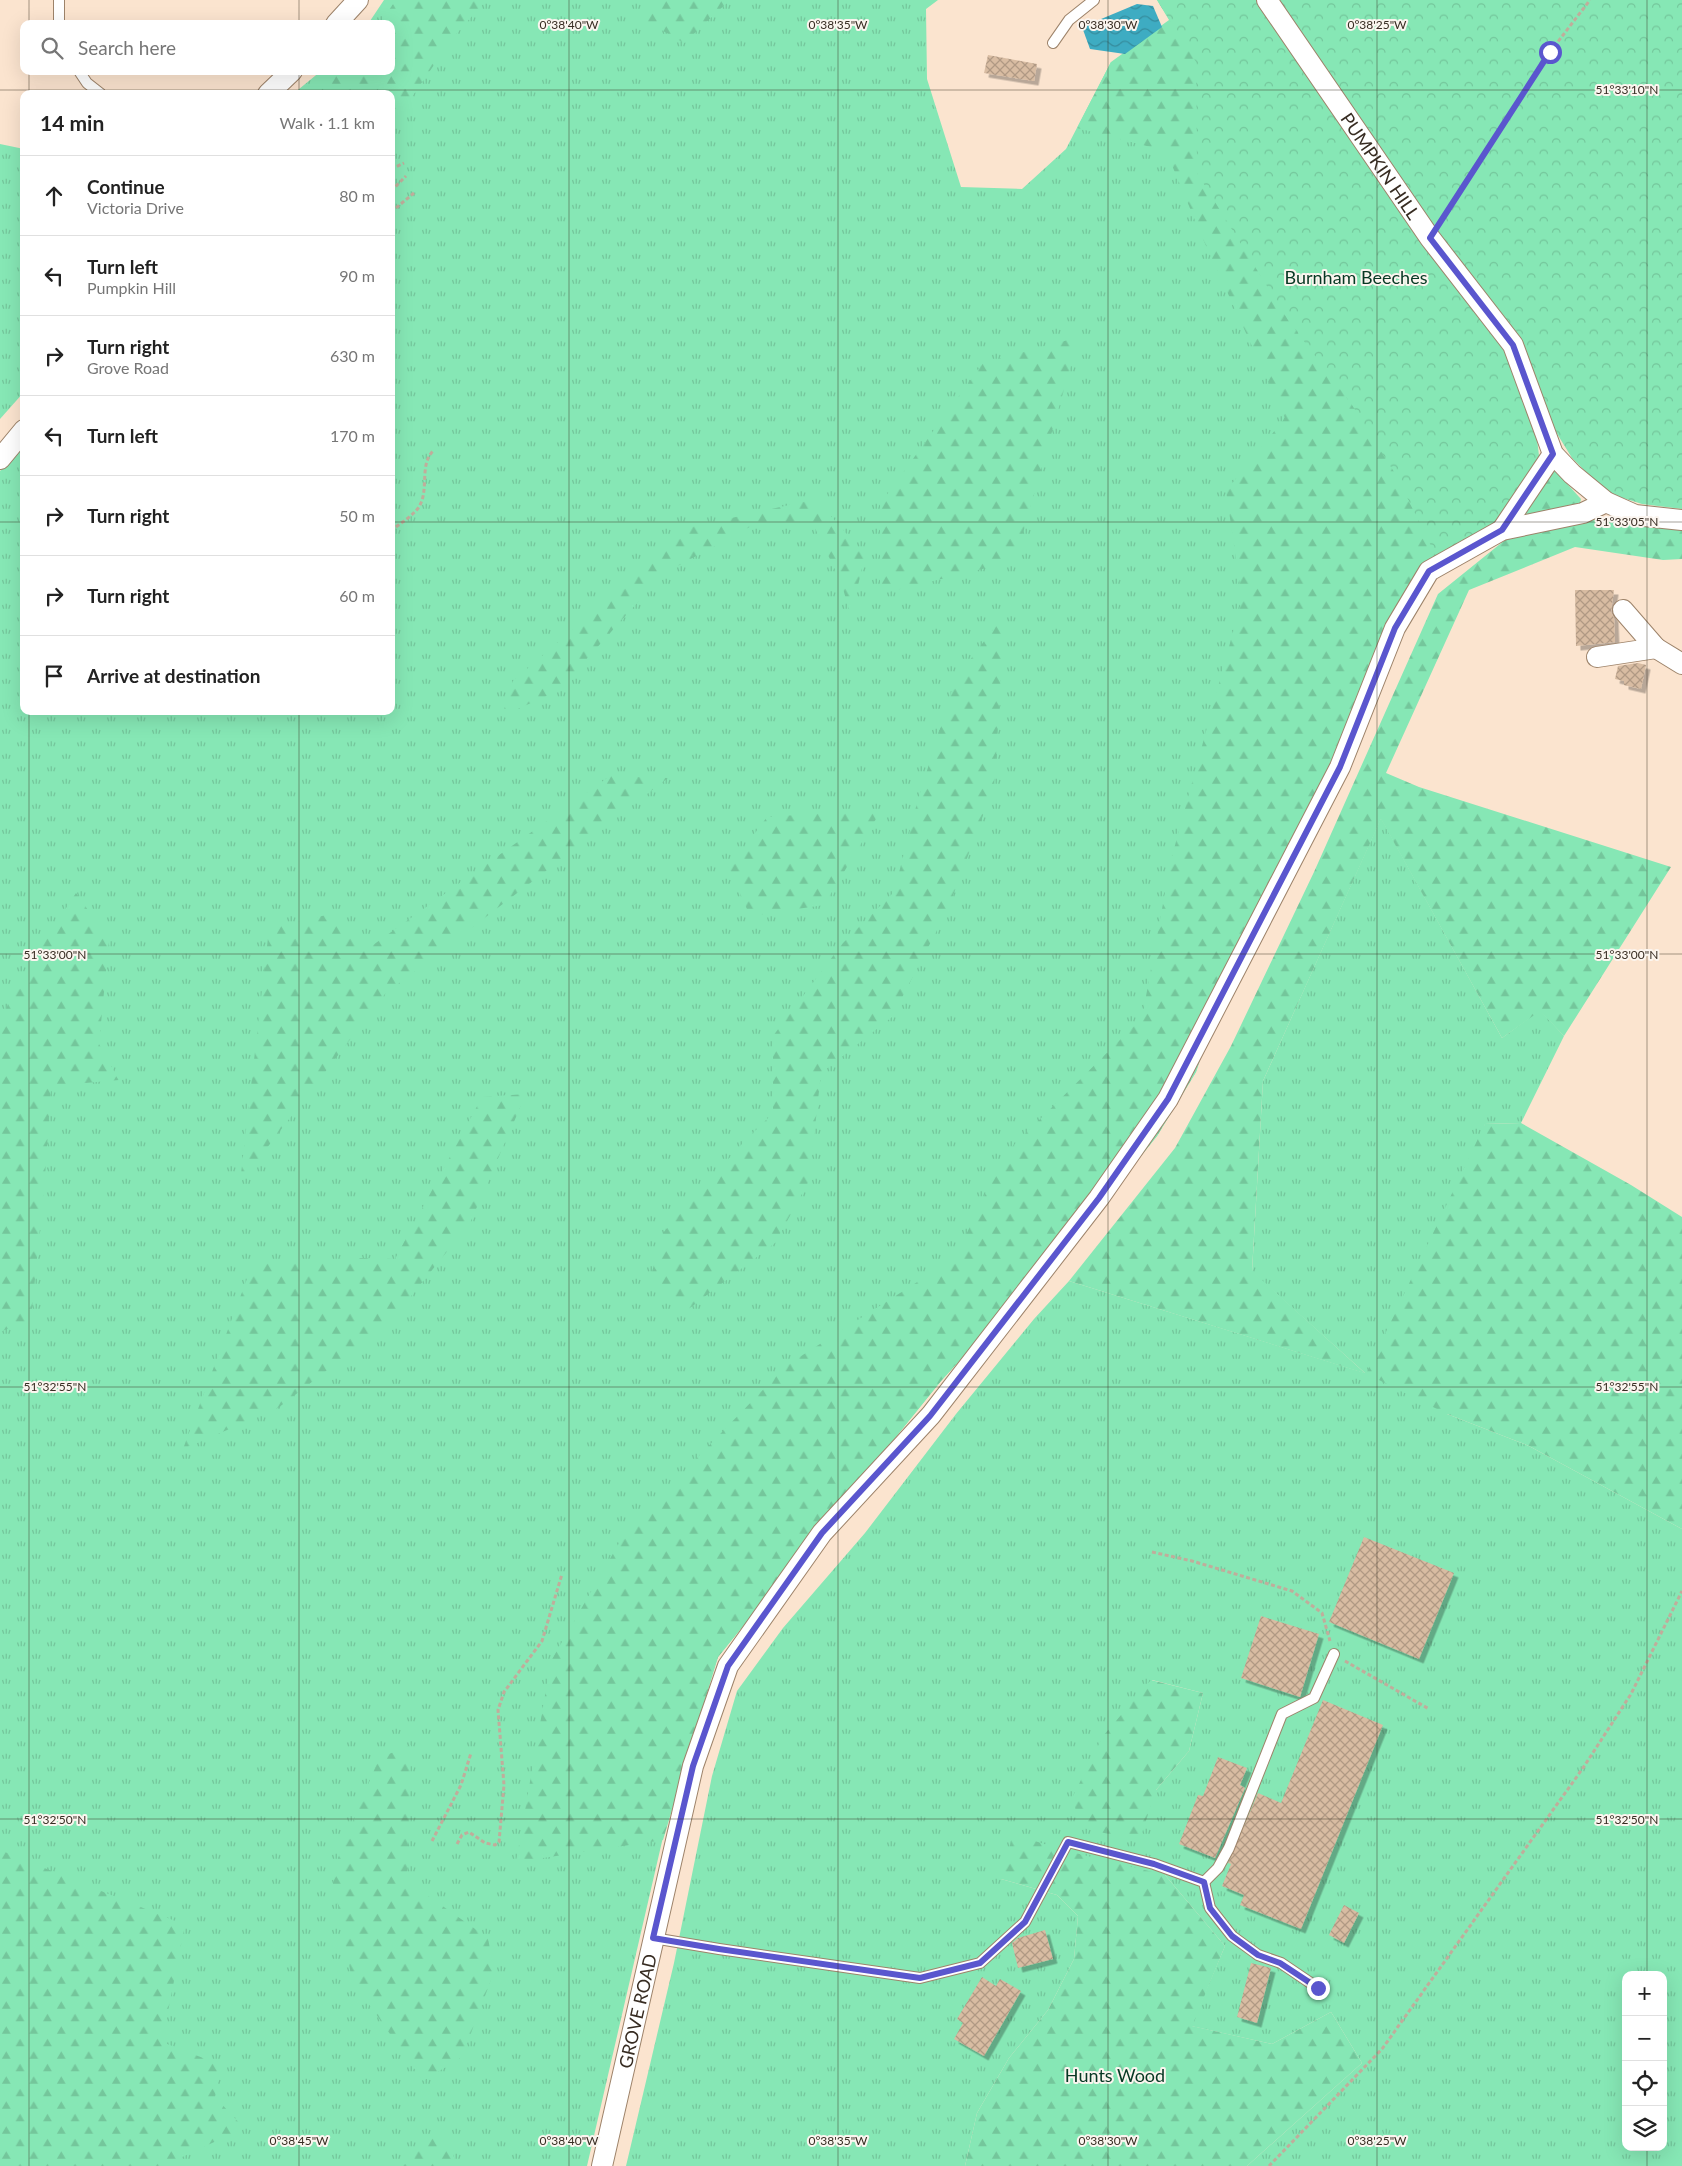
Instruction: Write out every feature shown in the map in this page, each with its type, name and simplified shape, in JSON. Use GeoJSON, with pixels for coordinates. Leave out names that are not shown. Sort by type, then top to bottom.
{"type":"FeatureCollection","features":[{"type":"Feature","properties":{"kind":"street"},"geometry":{"type":"LineString","coordinates":[[340,20],[358,0]]}},
{"type":"Feature","properties":{"kind":"street","name":"PUMPKIN HILL"},"geometry":{"type":"LineString","coordinates":[[1267,0],[1430,238],[1513,345],[1553,454],[1572,474],[1606,502],[1635,515],[1682,520]]}},
{"type":"Feature","properties":{"kind":"street"},"geometry":{"type":"LineString","coordinates":[[272,90],[288,75]]}},
{"type":"Feature","properties":{"kind":"street"},"geometry":{"type":"LineString","coordinates":[[0,459],[20,435]]}},
{"type":"Feature","properties":{"kind":"street","name":"GROVE ROAD"},"geometry":{"type":"LineString","coordinates":[[1502,530],[1553,454]]}},
{"type":"Feature","properties":{"kind":"street","name":"GROVE ROAD"},"geometry":{"type":"LineString","coordinates":[[602,2166],[693,1766],[728,1666],[822,1533],[930,1416],[1099,1198],[1168,1099],[1340,767],[1395,628],[1429,571],[1502,530],[1583,513],[1606,502]]}},
{"type":"Feature","properties":{"kind":"street"},"geometry":{"type":"LineString","coordinates":[[1622,610],[1656,648],[1682,664]]}},
{"type":"Feature","properties":{"kind":"street"},"geometry":{"type":"LineString","coordinates":[[1598,657],[1656,648]]}},
{"type":"Feature","properties":{"kind":"lane"},"geometry":{"type":"LineString","coordinates":[[59,0],[59,20]]}},
{"type":"Feature","properties":{"kind":"lane"},"geometry":{"type":"LineString","coordinates":[[1053,43],[1069,20],[1094,0]]}},
{"type":"Feature","properties":{"kind":"lane"},"geometry":{"type":"LineString","coordinates":[[82,75],[87,83],[96,90]]}},
{"type":"Feature","properties":{"kind":"lane"},"geometry":{"type":"LineString","coordinates":[[1204,1882],[1218,1868],[1229,1848],[1282,1714],[1314,1698],[1334,1654]]}},
{"type":"Feature","properties":{"kind":"lane"},"geometry":{"type":"LineString","coordinates":[[653,1938],[920,1978],[980,1963],[986,1958],[1025,1922],[1068,1842],[1154,1864],[1204,1882]]}},
{"type":"Feature","properties":{"kind":"lane"},"geometry":{"type":"LineString","coordinates":[[1204,1882],[1210,1908],[1232,1936],[1258,1955],[1280,1963],[1318,1988]]}},
{"type":"Feature","properties":{"kind":"path"},"geometry":{"type":"LineString","coordinates":[[1430,238],[1550,52],[1590,0]]}},
{"type":"Feature","properties":{"kind":"path"},"geometry":{"type":"LineString","coordinates":[[395,167],[404,163]]}},
{"type":"Feature","properties":{"kind":"path"},"geometry":{"type":"LineString","coordinates":[[395,187],[406,176]]}},
{"type":"Feature","properties":{"kind":"path"},"geometry":{"type":"LineString","coordinates":[[395,209],[414,193]]}},
{"type":"Feature","properties":{"kind":"path"},"geometry":{"type":"LineString","coordinates":[[395,528],[419,507],[424,496],[426,464],[429,454],[434,450]]}},
{"type":"Feature","properties":{"kind":"path"},"geometry":{"type":"LineString","coordinates":[[1152,1552],[1192,1560],[1292,1591],[1322,1614],[1334,1654],[1429,1709]]}},
{"type":"Feature","properties":{"kind":"path"},"geometry":{"type":"LineString","coordinates":[[456,1844],[462,1835],[469,1832],[485,1843],[495,1845],[499,1842],[504,1785],[498,1710],[504,1692],[542,1642],[562,1574]]}},
{"type":"Feature","properties":{"kind":"path"},"geometry":{"type":"LineString","coordinates":[[1269,2166],[1382,2049],[1394,2033],[1583,1768],[1631,1694],[1682,1592]]}},
{"type":"Feature","properties":{"kind":"path"},"geometry":{"type":"LineString","coordinates":[[432,1841],[461,1785],[472,1753]]}},
{"type":"Feature","properties":{"kind":"green space"},"geometry":{"type":"Polygon","coordinates":[[[384,0],[938,0],[926,9],[927,79],[961,187],[1022,189],[1066,149],[1111,62],[1352,405],[1225,984],[1196,1072],[1157,1136],[1116,1187],[941,1381],[718,1657],[676,1781],[587,2166],[0,2166],[0,471],[20,451],[20,715],[395,715],[395,90],[298,90],[316,75],[395,75],[395,20],[371,20],[384,0]]]}},
{"type":"Feature","properties":{"kind":"green space"},"geometry":{"type":"Polygon","coordinates":[[[396,0],[486,0],[452,39],[395,121],[395,90],[316,90],[333,75],[395,75],[395,20],[382,20],[396,0]]]}},
{"type":"Feature","properties":{"kind":"green space"},"geometry":{"type":"Polygon","coordinates":[[[657,0],[730,0],[684,43],[644,20],[657,0]]]}},
{"type":"Feature","properties":{"kind":"green space"},"geometry":{"type":"Polygon","coordinates":[[[1157,0],[1259,0],[1540,464],[1410,587],[1365,716],[1225,984],[1196,1072],[1157,1136],[1116,1187],[941,1381],[718,1657],[663,1840],[516,1862],[551,1661],[626,1531],[787,1365],[955,1258],[1004,1155],[1142,1018],[1171,860],[1242,599],[1226,491],[1285,418],[1202,237],[1166,151],[1077,128],[1111,62],[1169,20],[1157,0]]]}},
{"type":"Feature","properties":{"kind":"green space","name":"Burnham Beeches"},"geometry":{"type":"Polygon","coordinates":[[[1157,0],[1259,0],[1510,358],[1534,414],[1540,464],[1501,523],[1439,562],[1396,475],[1352,405],[1288,320],[1197,173],[1196,62],[1157,0]]]}},
{"type":"Feature","properties":{"kind":"green space","name":"Burnham Beeches"},"geometry":{"type":"Polygon","coordinates":[[[1279,0],[1682,0],[1682,509],[1642,504],[1607,493],[1572,458],[1402,183],[1279,0]]]}},
{"type":"Feature","properties":{"kind":"green space"},"geometry":{"type":"Polygon","coordinates":[[[0,144],[20,148],[20,396],[0,419],[0,144]]]}},
{"type":"Feature","properties":{"kind":"green space"},"geometry":{"type":"Polygon","coordinates":[[[1079,337],[1015,561],[880,594],[880,504],[983,363],[1079,337]]]}},
{"type":"Feature","properties":{"kind":"green space"},"geometry":{"type":"Polygon","coordinates":[[[1551,466],[1581,499],[1579,508],[1518,519],[1551,466]]]}},
{"type":"Feature","properties":{"kind":"green space"},"geometry":{"type":"Polygon","coordinates":[[[816,499],[865,555],[851,616],[841,582],[814,526],[759,522],[663,574],[558,691],[502,716],[513,681],[691,527],[816,499]]]}},
{"type":"Feature","properties":{"kind":"green space"},"geometry":{"type":"Polygon","coordinates":[[[1597,519],[1633,520],[1682,527],[1682,559],[1663,560],[1575,547],[1469,590],[1386,773],[1419,787],[1671,867],[1564,1036],[1540,1011],[1502,1038],[1381,819],[1263,1081],[1252,1271],[1365,1374],[1069,1281],[1175,1148],[1231,1046],[1314,872],[1438,594],[1505,540],[1597,519]]]}},
{"type":"Feature","properties":{"kind":"green space"},"geometry":{"type":"Polygon","coordinates":[[[1003,616],[994,786],[948,909],[892,1017],[821,1073],[809,1181],[775,1243],[682,1314],[650,1279],[663,1233],[740,1146],[773,1113],[773,1036],[842,944],[894,892],[917,803],[955,680],[1003,616]]]}},
{"type":"Feature","properties":{"kind":"green space"},"geometry":{"type":"Polygon","coordinates":[[[610,776],[668,778],[385,994],[240,1183],[269,929],[326,915],[366,950],[610,776]]]}},
{"type":"Feature","properties":{"kind":"green space"},"geometry":{"type":"Polygon","coordinates":[[[882,809],[824,905],[750,916],[729,868],[767,817],[882,809]]]}},
{"type":"Feature","properties":{"kind":"green space"},"geometry":{"type":"Polygon","coordinates":[[[1381,818],[1502,1038],[1540,1010],[1564,1036],[1521,1123],[1485,1124],[1447,1414],[1529,1446],[1682,1529],[1682,2166],[1247,2166],[1362,2063],[1331,2012],[1272,2044],[1191,2026],[1225,1946],[1165,1875],[1001,1879],[1057,1895],[1078,1916],[1074,1959],[1048,2010],[1009,2058],[977,2113],[965,2166],[626,2166],[674,1963],[712,1776],[737,1691],[783,1628],[865,1533],[956,1414],[1034,1319],[1069,1281],[1365,1373],[1252,1272],[1263,1081],[1381,818]],[[1152,1680],[1156,1790],[1189,1751],[1203,1693],[1152,1680]]]}},
{"type":"Feature","properties":{"kind":"green space"},"geometry":{"type":"Polygon","coordinates":[[[76,893],[109,940],[99,1044],[119,1080],[51,1086],[45,1177],[31,1319],[0,1332],[0,1031],[12,990],[76,893]]]}},
{"type":"Feature","properties":{"kind":"green space"},"geometry":{"type":"Polygon","coordinates":[[[526,1094],[470,1223],[391,1321],[278,1408],[183,1449],[253,1263],[358,1258],[395,1259],[482,1097],[526,1094]]]}},
{"type":"Feature","properties":{"kind":"green space"},"geometry":{"type":"Polygon","coordinates":[[[1521,1123],[1631,1185],[1682,1217],[1682,1529],[1529,1446],[1447,1414],[1366,1374],[1485,1124],[1521,1123]]]}},
{"type":"Feature","properties":{"kind":"green space"},"geometry":{"type":"Polygon","coordinates":[[[1151,1680],[1203,1693],[1189,1751],[1156,1790],[1139,1842],[1081,1827],[1072,1798],[1103,1736],[1151,1680]]]}},
{"type":"Feature","properties":{"kind":"green space"},"geometry":{"type":"Polygon","coordinates":[[[411,1745],[407,1881],[488,1938],[494,1972],[462,2057],[423,2081],[352,1980],[332,1873],[379,1758],[411,1745]]]}},
{"type":"Feature","properties":{"kind":"green space","name":"Hunts Wood"},"geometry":{"type":"Polygon","coordinates":[[[1013,1834],[1063,1850],[1165,1875],[1225,1946],[1192,2026],[1272,2044],[1331,2012],[1362,2063],[1247,2166],[965,2166],[977,2113],[1009,2058],[1048,2010],[1074,1959],[1078,1916],[1057,1895],[1001,1879],[1013,1834]]]}},
{"type":"Feature","properties":{"kind":"green space"},"geometry":{"type":"Polygon","coordinates":[[[0,1850],[185,1925],[162,2042],[221,2065],[215,2097],[244,2128],[163,2166],[0,2166],[0,1850]]]}},
{"type":"Feature","properties":{"kind":"green space"},"geometry":{"type":"Polygon","coordinates":[[[444,2134],[456,2166],[400,2166],[414,2160],[417,2141],[444,2134]]]}},
{"type":"Feature","properties":{"kind":"water"},"geometry":{"type":"Polygon","coordinates":[[[1137,4],[1153,6],[1162,27],[1125,54],[1090,49],[1082,27],[1137,4]]]}},
{"type":"Feature","properties":{"kind":"building"},"geometry":{"type":"Polygon","coordinates":[[[988,55],[1037,64],[1034,81],[984,73],[988,55]]]}},
{"type":"Feature","properties":{"kind":"building"},"geometry":{"type":"Polygon","coordinates":[[[1575,590],[1614,590],[1611,612],[1614,618],[1615,642],[1576,646],[1575,590]]]}},
{"type":"Feature","properties":{"kind":"building"},"geometry":{"type":"Polygon","coordinates":[[[1638,663],[1646,665],[1641,689],[1624,685],[1624,681],[1615,679],[1618,666],[1638,663]]]}},
{"type":"Feature","properties":{"kind":"building"},"geometry":{"type":"Polygon","coordinates":[[[1364,1537],[1454,1573],[1419,1659],[1329,1622],[1364,1537]]]}},
{"type":"Feature","properties":{"kind":"building"},"geometry":{"type":"Polygon","coordinates":[[[1261,1616],[1319,1634],[1300,1697],[1241,1678],[1261,1616]]]}},
{"type":"Feature","properties":{"kind":"building"},"geometry":{"type":"Polygon","coordinates":[[[1323,1700],[1383,1725],[1301,1929],[1240,1905],[1244,1895],[1222,1886],[1231,1864],[1228,1863],[1258,1793],[1281,1803],[1323,1700]]]}},
{"type":"Feature","properties":{"kind":"building"},"geometry":{"type":"Polygon","coordinates":[[[1218,1757],[1247,1768],[1240,1785],[1245,1788],[1215,1858],[1179,1844],[1198,1795],[1203,1796],[1218,1757]]]}},
{"type":"Feature","properties":{"kind":"building"},"geometry":{"type":"Polygon","coordinates":[[[1344,1905],[1359,1913],[1344,1943],[1329,1935],[1344,1905]]]}},
{"type":"Feature","properties":{"kind":"building"},"geometry":{"type":"Polygon","coordinates":[[[1045,1930],[1053,1959],[1018,1968],[1012,1943],[1018,1938],[1045,1930]]]}},
{"type":"Feature","properties":{"kind":"building"},"geometry":{"type":"Polygon","coordinates":[[[1251,1963],[1271,1968],[1257,2023],[1237,2017],[1251,1963]]]}},
{"type":"Feature","properties":{"kind":"building"},"geometry":{"type":"Polygon","coordinates":[[[982,1977],[996,1986],[1000,1979],[1021,1991],[984,2056],[954,2039],[963,2023],[957,2019],[982,1977]]]}},
{"type":"Feature","properties":{"kind":"route"},"geometry":{"type":"LineString","coordinates":[[1318,1988],[1280,1963],[1258,1955],[1232,1936],[1210,1908],[1204,1882],[1154,1864],[1068,1842],[1053,1866],[1025,1922],[980,1963],[920,1978],[653,1938],[693,1766],[728,1666],[822,1533],[930,1416],[1099,1198],[1168,1099],[1282,883],[1340,767],[1395,628],[1429,571],[1502,530],[1553,454],[1513,345],[1430,238],[1550,52]]}}]}
